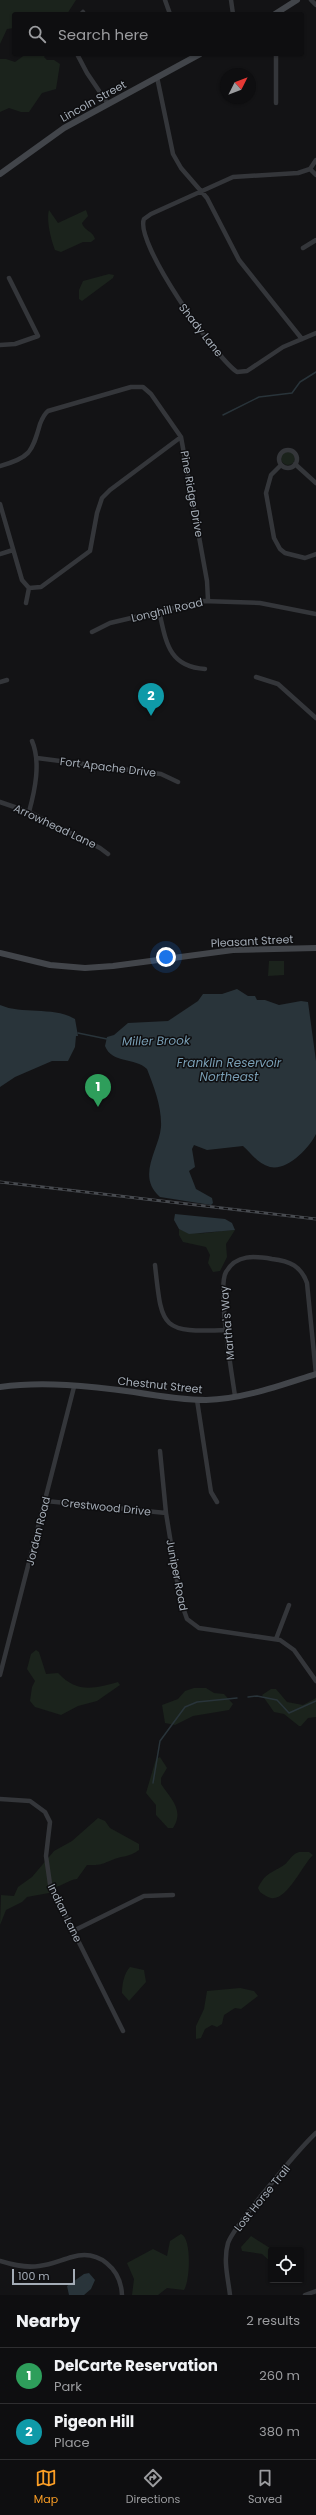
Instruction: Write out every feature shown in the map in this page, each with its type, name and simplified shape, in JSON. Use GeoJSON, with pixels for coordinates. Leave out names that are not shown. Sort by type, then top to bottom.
{"type":"FeatureCollection","features":[{"type":"Feature","properties":{"kind":"main road"},"geometry":{"type":"LineString","coordinates":[[278,12],[297,0]]}},
{"type":"Feature","properties":{"kind":"main road","name":"Lincoln Street"},"geometry":{"type":"LineString","coordinates":[[0,174],[51,136],[156,77],[189,56]]}},
{"type":"Feature","properties":{"kind":"main road","name":"Pleasant Street"},"geometry":{"type":"LineString","coordinates":[[0,953],[50,965],[85,968],[113,966],[233,950],[316,948]]}},
{"type":"Feature","properties":{"kind":"main road","name":"Chestnut Street"},"geometry":{"type":"LineString","coordinates":[[0,1387],[41,1384],[197,1400],[235,1396],[316,1374]]}},
{"type":"Feature","properties":{"kind":"street"},"geometry":{"type":"LineString","coordinates":[[165,0],[169,12]]}},
{"type":"Feature","properties":{"kind":"street"},"geometry":{"type":"LineString","coordinates":[[231,0],[233,12]]}},
{"type":"Feature","properties":{"kind":"street"},"geometry":{"type":"LineString","coordinates":[[311,0],[316,5]]}},
{"type":"Feature","properties":{"kind":"street"},"geometry":{"type":"LineString","coordinates":[[78,56],[82,65],[108,104]]}},
{"type":"Feature","properties":{"kind":"street"},"geometry":{"type":"LineString","coordinates":[[276,56],[276,103]]}},
{"type":"Feature","properties":{"kind":"street"},"geometry":{"type":"LineString","coordinates":[[156,77],[173,154],[181,168],[203,192],[239,260],[302,339]]}},
{"type":"Feature","properties":{"kind":"street"},"geometry":{"type":"LineString","coordinates":[[203,192],[233,177],[298,173],[310,169],[316,160]]}},
{"type":"Feature","properties":{"kind":"street"},"geometry":{"type":"LineString","coordinates":[[310,169],[316,175]]}},
{"type":"Feature","properties":{"kind":"street","name":"Shady Lane"},"geometry":{"type":"LineString","coordinates":[[203,192],[186,196],[144,219],[142,223],[143,230],[160,265],[185,311],[237,372],[247,372],[283,347],[316,333]]}},
{"type":"Feature","properties":{"kind":"street"},"geometry":{"type":"LineString","coordinates":[[303,248],[316,240]]}},
{"type":"Feature","properties":{"kind":"street"},"geometry":{"type":"LineString","coordinates":[[0,345],[15,344],[38,336],[9,278]]}},
{"type":"Feature","properties":{"kind":"street","name":"Pine Ridge Drive"},"geometry":{"type":"LineString","coordinates":[[0,466],[16,462],[29,454],[41,420],[48,411],[130,387],[143,388],[151,394],[181,437],[207,581],[208,600]]}},
{"type":"Feature","properties":{"kind":"street"},"geometry":{"type":"LineString","coordinates":[[29,588],[41,587],[87,554],[92,546],[97,513],[102,498],[110,490],[181,437]]}},
{"type":"Feature","properties":{"kind":"street"},"geometry":{"type":"LineString","coordinates":[[280,465],[289,468],[295,464],[297,455],[290,449],[281,452],[279,456],[280,465],[272,475],[266,493],[274,538],[280,550],[285,553],[305,558],[316,554]]}},
{"type":"Feature","properties":{"kind":"street"},"geometry":{"type":"LineString","coordinates":[[295,464],[316,483]]}},
{"type":"Feature","properties":{"kind":"street"},"geometry":{"type":"LineString","coordinates":[[0,504],[12,550],[22,580],[29,588]]}},
{"type":"Feature","properties":{"kind":"street"},"geometry":{"type":"LineString","coordinates":[[0,554],[12,550]]}},
{"type":"Feature","properties":{"kind":"street"},"geometry":{"type":"LineString","coordinates":[[26,603],[29,588]]}},
{"type":"Feature","properties":{"kind":"street","name":"Longhill Road"},"geometry":{"type":"LineString","coordinates":[[92,632],[110,623],[208,600],[260,603],[316,614]]}},
{"type":"Feature","properties":{"kind":"street"},"geometry":{"type":"LineString","coordinates":[[158,611],[167,642],[174,656],[185,664],[206,669]]}},
{"type":"Feature","properties":{"kind":"street"},"geometry":{"type":"LineString","coordinates":[[256,677],[278,684],[316,718]]}},
{"type":"Feature","properties":{"kind":"street"},"geometry":{"type":"LineString","coordinates":[[0,682],[7,680]]}},
{"type":"Feature","properties":{"kind":"street"},"geometry":{"type":"LineString","coordinates":[[29,812],[37,758],[32,741]]}},
{"type":"Feature","properties":{"kind":"street","name":"Fort Apache Drive"},"geometry":{"type":"LineString","coordinates":[[37,758],[161,774],[178,782]]}},
{"type":"Feature","properties":{"kind":"street","name":"Arrowhead Lane"},"geometry":{"type":"LineString","coordinates":[[0,802],[29,812],[100,848],[108,854]]}},
{"type":"Feature","properties":{"kind":"street","name":"Martha's Way"},"geometry":{"type":"LineString","coordinates":[[235,1396],[223,1280],[232,1264],[244,1258],[261,1257],[290,1262],[302,1272],[307,1284],[316,1374]]}},
{"type":"Feature","properties":{"kind":"street"},"geometry":{"type":"LineString","coordinates":[[155,1265],[160,1309],[172,1326],[186,1330],[227,1330]]}},
{"type":"Feature","properties":{"kind":"street","name":"Jordan Road"},"geometry":{"type":"LineString","coordinates":[[0,1676],[74,1387]]}},
{"type":"Feature","properties":{"kind":"street"},"geometry":{"type":"LineString","coordinates":[[197,1400],[211,1492],[217,1502]]}},
{"type":"Feature","properties":{"kind":"street","name":"Juniper Road"},"geometry":{"type":"LineString","coordinates":[[160,1451],[166,1513],[180,1599],[187,1619],[199,1628],[276,1639],[294,1650],[316,1681]]}},
{"type":"Feature","properties":{"kind":"street","name":"Crestwood Drive"},"geometry":{"type":"LineString","coordinates":[[46,1500],[166,1513]]}},
{"type":"Feature","properties":{"kind":"street"},"geometry":{"type":"LineString","coordinates":[[276,1639],[289,1605]]}},
{"type":"Feature","properties":{"kind":"street","name":"Indian Lane"},"geometry":{"type":"LineString","coordinates":[[0,1799],[30,1801],[45,1812],[50,1822],[46,1856],[47,1875],[123,2031]]}},
{"type":"Feature","properties":{"kind":"street"},"geometry":{"type":"LineString","coordinates":[[74,1931],[144,1896],[173,1895]]}},
{"type":"Feature","properties":{"kind":"street","name":"Lost Horse Trail"},"geometry":{"type":"LineString","coordinates":[[230,2295],[226,2258],[228,2242],[243,2220],[316,2133]]}},
{"type":"Feature","properties":{"kind":"street"},"geometry":{"type":"LineString","coordinates":[[0,2261],[14,2266],[39,2266],[72,2257],[91,2256],[101,2260],[113,2268],[119,2278],[122,2295]]}},
{"type":"Feature","properties":{"kind":"street"},"geometry":{"type":"LineString","coordinates":[[305,2295],[316,2291]]}},
{"type":"Feature","properties":{"kind":"shaded area"},"geometry":{"type":"Polygon","coordinates":[[[0,0],[76,0],[68,12],[12,12],[12,28],[7,29],[0,44],[0,0]]]}},
{"type":"Feature","properties":{"kind":"shaded area"},"geometry":{"type":"Polygon","coordinates":[[[23,56],[45,56],[47,60],[54,60],[60,64],[56,89],[42,93],[29,112],[21,112],[9,108],[0,112],[0,59],[15,62],[23,56]]]}},
{"type":"Feature","properties":{"kind":"shaded area"},"geometry":{"type":"Polygon","coordinates":[[[49,210],[58,223],[86,210],[88,216],[82,223],[95,239],[91,242],[83,242],[61,252],[55,250],[49,224],[49,210]]]}},
{"type":"Feature","properties":{"kind":"shaded area"},"geometry":{"type":"Polygon","coordinates":[[[109,274],[114,275],[113,278],[82,301],[79,299],[79,290],[83,281],[109,274]]]}},
{"type":"Feature","properties":{"kind":"shaded area"},"geometry":{"type":"Polygon","coordinates":[[[288,451],[293,453],[295,458],[293,463],[288,465],[283,463],[281,458],[283,453],[288,451]]]}},
{"type":"Feature","properties":{"kind":"shaded area"},"geometry":{"type":"Polygon","coordinates":[[[269,961],[284,961],[284,975],[268,976],[269,961]]]}},
{"type":"Feature","properties":{"kind":"shaded area"},"geometry":{"type":"Polygon","coordinates":[[[179,1229],[193,1233],[235,1230],[226,1244],[227,1257],[220,1271],[213,1272],[208,1263],[210,1255],[206,1247],[183,1242],[179,1235],[179,1229]]]}},
{"type":"Feature","properties":{"kind":"shaded area"},"geometry":{"type":"Polygon","coordinates":[[[36,1650],[39,1652],[46,1674],[58,1673],[72,1684],[86,1688],[93,1688],[118,1682],[120,1685],[97,1701],[78,1706],[61,1715],[35,1707],[30,1701],[32,1687],[35,1681],[27,1669],[31,1654],[36,1650]]]}},
{"type":"Feature","properties":{"kind":"shaded area"},"geometry":{"type":"Polygon","coordinates":[[[194,1688],[206,1688],[214,1693],[224,1694],[233,1704],[229,1710],[193,1716],[175,1725],[165,1723],[162,1705],[178,1699],[185,1691],[194,1688]]]}},
{"type":"Feature","properties":{"kind":"shaded area"},"geometry":{"type":"Polygon","coordinates":[[[271,1689],[276,1689],[287,1702],[303,1705],[316,1698],[316,1717],[308,1718],[301,1726],[299,1726],[284,1714],[274,1712],[262,1695],[271,1689]]]}},
{"type":"Feature","properties":{"kind":"shaded area"},"geometry":{"type":"Polygon","coordinates":[[[160,1757],[167,1768],[161,1778],[161,1784],[172,1799],[177,1810],[176,1822],[173,1828],[168,1828],[156,1815],[156,1805],[146,1793],[156,1759],[160,1757]]]}},
{"type":"Feature","properties":{"kind":"shaded area"},"geometry":{"type":"Polygon","coordinates":[[[98,1818],[105,1821],[110,1828],[139,1844],[139,1850],[132,1854],[116,1858],[102,1864],[87,1865],[77,1879],[54,1887],[49,1893],[27,1897],[22,1902],[6,1910],[0,1925],[1,1895],[14,1896],[18,1887],[32,1877],[54,1851],[72,1841],[98,1818]]]}},
{"type":"Feature","properties":{"kind":"shaded area"},"geometry":{"type":"Polygon","coordinates":[[[299,1852],[309,1852],[313,1855],[289,1888],[283,1894],[271,1898],[260,1892],[258,1888],[265,1877],[284,1865],[299,1852]]]}},
{"type":"Feature","properties":{"kind":"shaded area"},"geometry":{"type":"Polygon","coordinates":[[[130,1967],[144,1970],[146,1982],[129,2001],[122,1993],[122,1986],[126,1972],[130,1967]]]}},
{"type":"Feature","properties":{"kind":"shaded area"},"geometry":{"type":"Polygon","coordinates":[[[240,1988],[254,1991],[258,1996],[241,2009],[235,2008],[224,2015],[222,2024],[217,2027],[212,2025],[205,2029],[201,2038],[196,2039],[196,2026],[204,2009],[207,1991],[240,1988]]]}},
{"type":"Feature","properties":{"kind":"shaded area"},"geometry":{"type":"Polygon","coordinates":[[[181,2234],[185,2237],[187,2243],[189,2260],[188,2278],[184,2290],[167,2288],[158,2295],[132,2295],[134,2279],[127,2263],[153,2249],[167,2256],[170,2241],[181,2234]]]}},
{"type":"Feature","properties":{"kind":"shaded area"},"geometry":{"type":"Polygon","coordinates":[[[251,2236],[268,2247],[268,2259],[262,2254],[242,2251],[241,2247],[251,2236]]]}},
{"type":"Feature","properties":{"kind":"water","name":"Franklin Reservoir Northeast"},"geometry":{"type":"Polygon","coordinates":[[[237,989],[248,996],[255,996],[257,1000],[265,1000],[279,1005],[301,1001],[308,1002],[316,1061],[316,1134],[303,1152],[291,1162],[284,1166],[277,1167],[266,1166],[243,1146],[207,1150],[194,1145],[192,1149],[195,1167],[189,1171],[196,1189],[212,1198],[213,1203],[211,1205],[160,1197],[153,1189],[149,1172],[161,1127],[159,1105],[155,1090],[147,1069],[142,1065],[113,1056],[108,1052],[105,1046],[107,1037],[114,1035],[128,1023],[168,1021],[198,1001],[203,994],[222,994],[237,989]]]}},
{"type":"Feature","properties":{"kind":"water"},"geometry":{"type":"Polygon","coordinates":[[[0,1005],[18,1010],[48,1011],[66,1015],[75,1019],[78,1036],[76,1036],[75,1047],[68,1061],[52,1061],[15,1077],[0,1087],[0,1005]]]}},
{"type":"Feature","properties":{"kind":"water"},"geometry":{"type":"Polygon","coordinates":[[[175,1214],[225,1219],[232,1223],[235,1230],[189,1234],[179,1229],[174,1220],[175,1214]]]}},
{"type":"Feature","properties":{"kind":"water"},"geometry":{"type":"Polygon","coordinates":[[[89,2273],[95,2280],[91,2289],[84,2295],[69,2295],[67,2286],[84,2274],[89,2273]]]}},
{"type":"Feature","properties":{"kind":"waterway"},"geometry":{"type":"LineString","coordinates":[[223,415],[259,397],[292,393],[300,382],[316,372]]}},
{"type":"Feature","properties":{"kind":"waterway","name":"Miller Brook"},"geometry":{"type":"LineString","coordinates":[[78,1033],[107,1039]]}},
{"type":"Feature","properties":{"kind":"waterway"},"geometry":{"type":"LineString","coordinates":[[248,1697],[257,1696],[277,1700],[289,1713],[316,1701]]}},
{"type":"Feature","properties":{"kind":"waterway"},"geometry":{"type":"LineString","coordinates":[[153,1783],[160,1741],[185,1707],[197,1702],[237,1698]]}},
{"type":"Feature","properties":{"kind":"railway"},"geometry":{"type":"LineString","coordinates":[[0,1182],[316,1219]]}},
{"type":"Feature","properties":{"kind":"place","name":"Pigeon Hill"},"geometry":{"type":"Point","coordinates":[151,716]}},
{"type":"Feature","properties":{"kind":"place","name":"DelCarte Reservation"},"geometry":{"type":"Point","coordinates":[98,1107]}}]}
